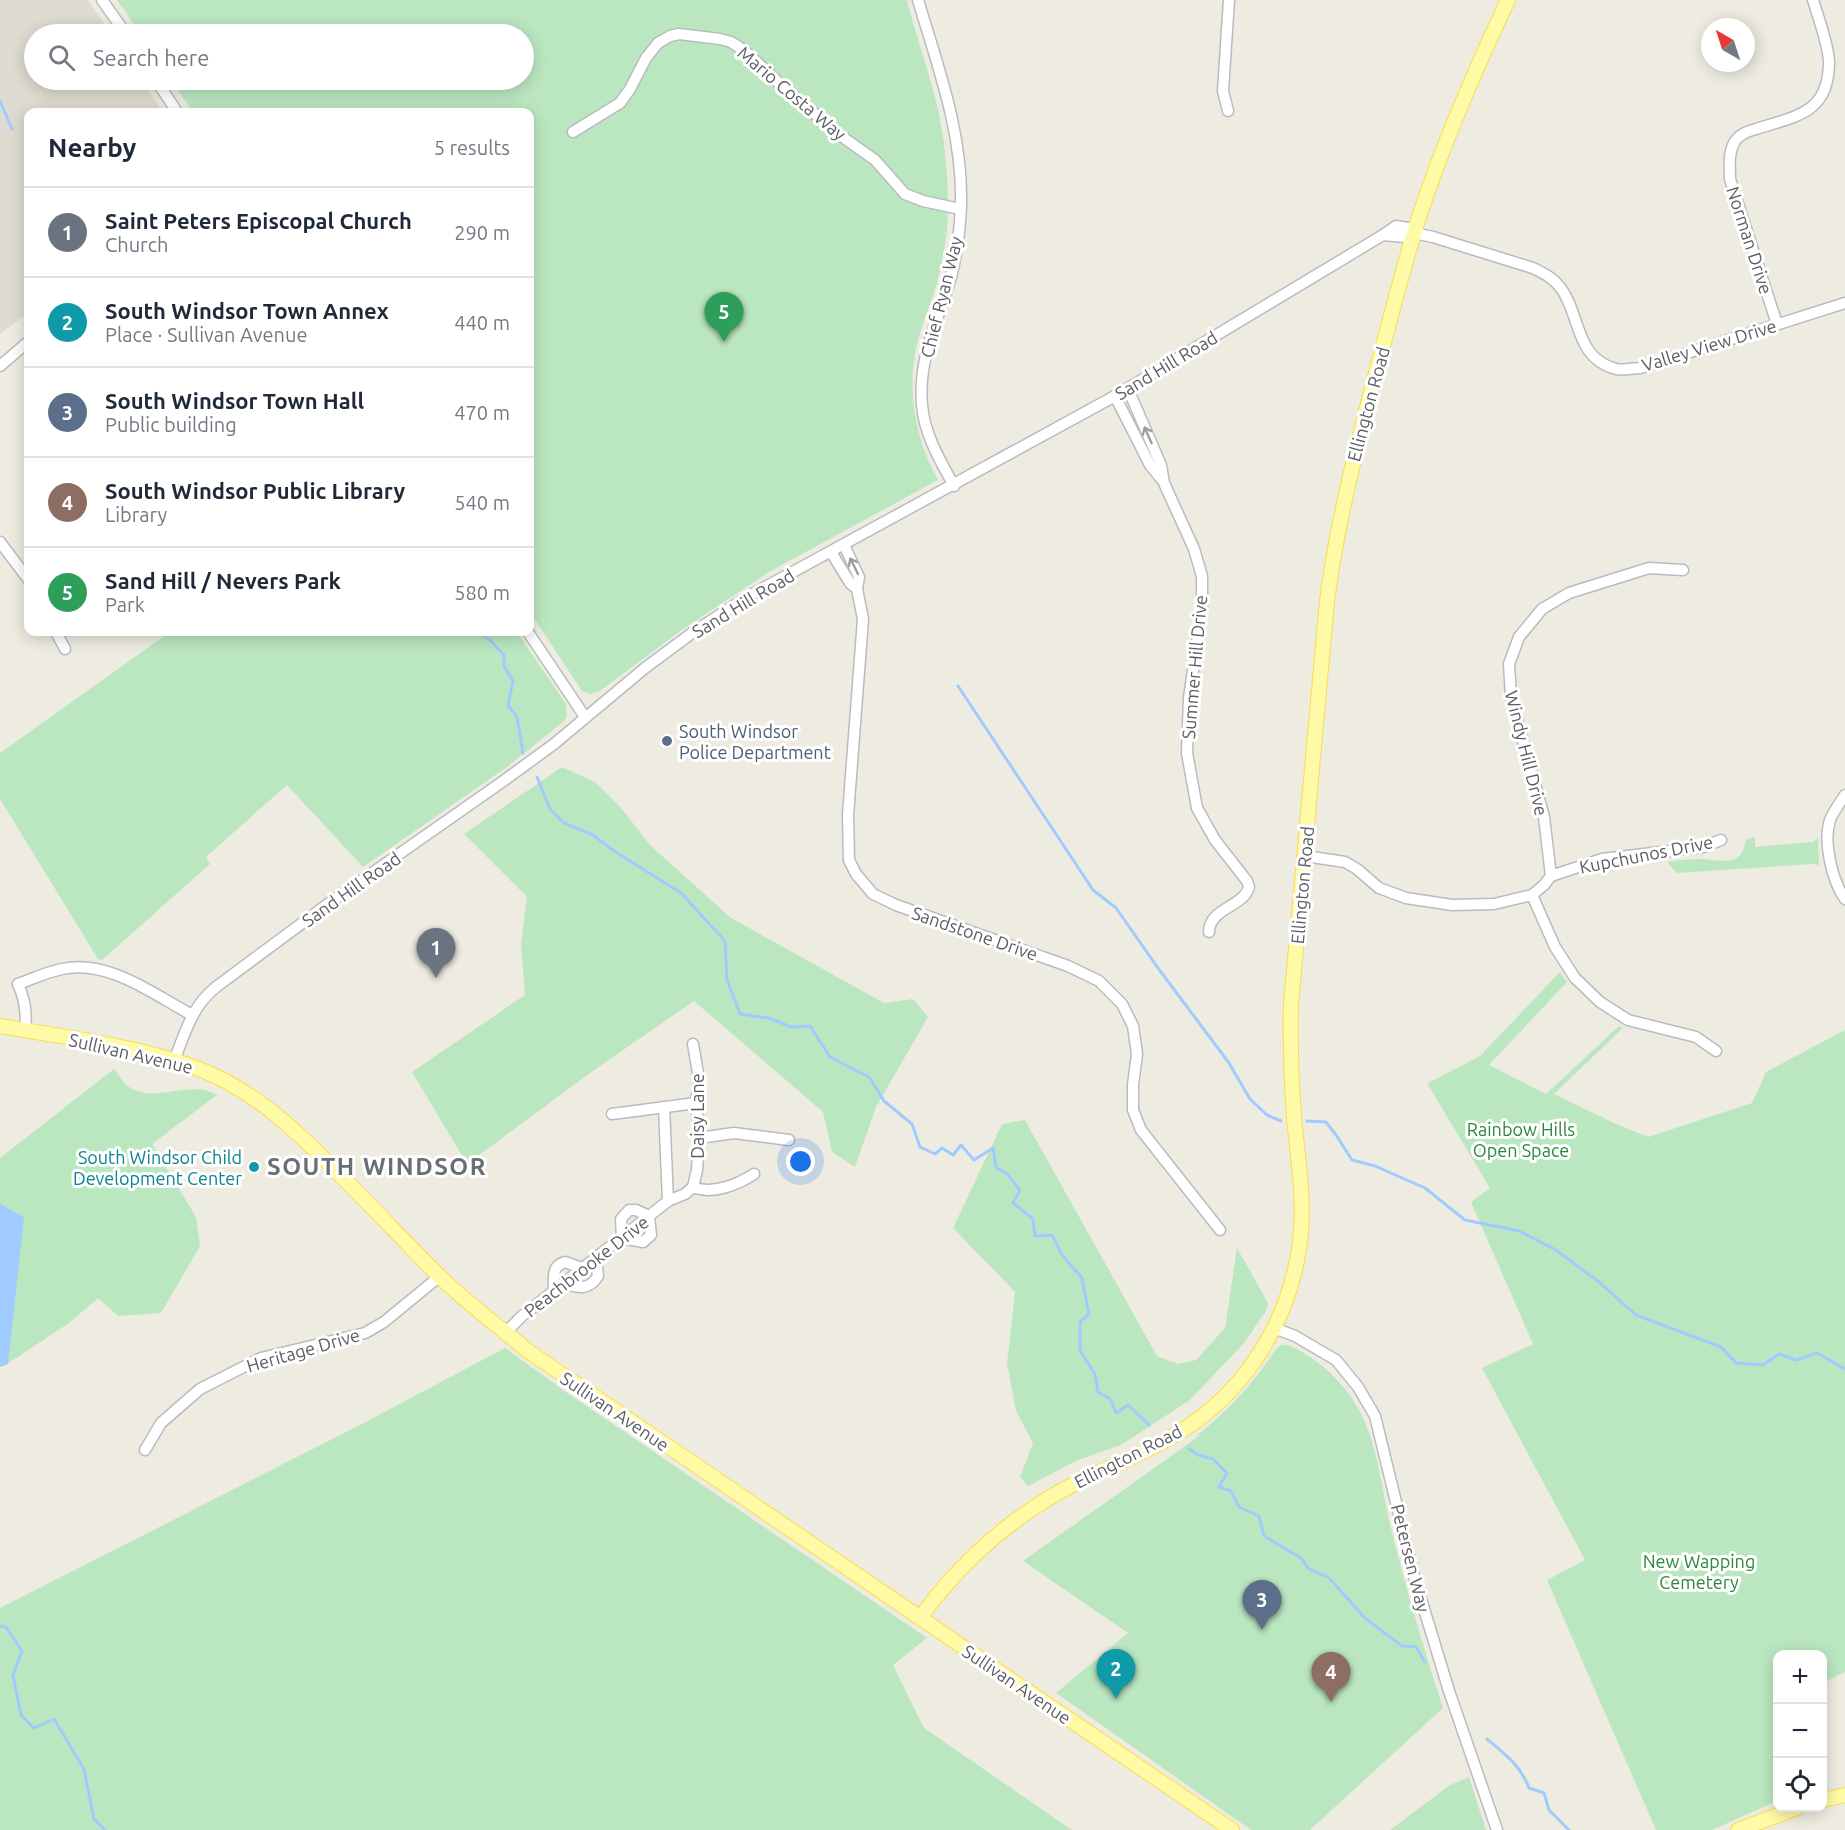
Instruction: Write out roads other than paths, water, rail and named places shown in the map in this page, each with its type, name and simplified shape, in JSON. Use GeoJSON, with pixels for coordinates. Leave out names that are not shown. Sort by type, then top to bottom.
{"type":"FeatureCollection","features":[{"type":"Feature","properties":{"kind":"main road","name":"Ellington Road"},"geometry":{"type":"LineString","coordinates":[[920,1618],[934,1598],[960,1570],[1014,1521],[1072,1484],[1170,1438],[1209,1410],[1236,1385],[1252,1365],[1274,1328],[1287,1300],[1295,1274],[1300,1245],[1302,1188],[1294,1118],[1290,1041],[1333,553],[1357,446],[1414,233],[1455,121],[1508,0]]}},
{"type":"Feature","properties":{"kind":"main road","name":"Sullivan Avenue"},"geometry":{"type":"LineString","coordinates":[[0,1026],[110,1045],[174,1061],[200,1069],[235,1086],[283,1120],[440,1276],[505,1333],[581,1389],[1232,1830]]}},
{"type":"Feature","properties":{"kind":"main road"},"geometry":{"type":"LineString","coordinates":[[1827,1799],[1845,1795]]}},
{"type":"Feature","properties":{"kind":"main road"},"geometry":{"type":"LineString","coordinates":[[1738,1830],[1786,1812]]}},
{"type":"Feature","properties":{"kind":"street"},"geometry":{"type":"LineString","coordinates":[[102,0],[119,24]]}},
{"type":"Feature","properties":{"kind":"street","name":"Chief Ryan Way"},"geometry":{"type":"LineString","coordinates":[[918,0],[952,115],[959,165],[958,239],[951,276],[927,346],[922,406],[938,456],[954,486]]}},
{"type":"Feature","properties":{"kind":"street"},"geometry":{"type":"LineString","coordinates":[[1228,111],[1223,91],[1229,0]]}},
{"type":"Feature","properties":{"kind":"street","name":"Norman Drive"},"geometry":{"type":"LineString","coordinates":[[1777,324],[1730,179],[1729,158],[1737,137],[1797,116],[1813,107],[1827,87],[1829,59],[1814,0]]}},
{"type":"Feature","properties":{"kind":"street","name":"Mario Costa Way"},"geometry":{"type":"LineString","coordinates":[[573,132],[620,103],[646,58],[658,44],[670,36],[680,34],[720,39],[731,42],[745,51],[829,126],[875,160],[905,194],[923,201],[960,209]]}},
{"type":"Feature","properties":{"kind":"street"},"geometry":{"type":"LineString","coordinates":[[163,90],[174,108]]}},
{"type":"Feature","properties":{"kind":"street","name":"Sand Hill Road"},"geometry":{"type":"LineString","coordinates":[[174,1061],[192,1015],[206,995],[554,744],[645,668],[692,633],[747,597],[1116,396],[1383,235],[1404,237],[1414,233]]}},
{"type":"Feature","properties":{"kind":"street","name":"Valley View Drive"},"geometry":{"type":"LineString","coordinates":[[1414,233],[1545,273],[1564,293],[1585,347],[1599,360],[1617,369],[1640,368],[1845,303]]}},
{"type":"Feature","properties":{"kind":"street"},"geometry":{"type":"LineString","coordinates":[[0,366],[24,345]]}},
{"type":"Feature","properties":{"kind":"street","name":"Summer Hill Drive"},"geometry":{"type":"LineString","coordinates":[[1128,388],[1161,465],[1164,483]]}},
{"type":"Feature","properties":{"kind":"street","name":"Summer Hill Drive"},"geometry":{"type":"LineString","coordinates":[[1116,396],[1150,465],[1164,483],[1194,549],[1202,576],[1202,608],[1189,698],[1187,753],[1197,808],[1206,828],[1247,881],[1249,887],[1244,896],[1215,917],[1211,922],[1209,932]]}},
{"type":"Feature","properties":{"kind":"street"},"geometry":{"type":"LineString","coordinates":[[0,542],[24,574]]}},
{"type":"Feature","properties":{"kind":"street","name":"Sandstone Drive"},"geometry":{"type":"LineString","coordinates":[[844,545],[859,577],[857,589],[863,619],[848,815],[849,860],[856,874],[873,894],[896,906],[1068,966],[1099,981],[1122,1004],[1133,1026],[1137,1054],[1133,1110],[1141,1130],[1220,1230]]}},
{"type":"Feature","properties":{"kind":"street","name":"Sandstone Drive"},"geometry":{"type":"LineString","coordinates":[[831,552],[850,583],[857,589]]}},
{"type":"Feature","properties":{"kind":"street","name":"Windy Hill Drive"},"geometry":{"type":"LineString","coordinates":[[1551,876],[1544,817],[1511,697],[1509,664],[1519,637],[1542,609],[1569,593],[1649,568],[1683,570]]}},
{"type":"Feature","properties":{"kind":"street"},"geometry":{"type":"LineString","coordinates":[[58,636],[65,650]]}},
{"type":"Feature","properties":{"kind":"street"},"geometry":{"type":"LineString","coordinates":[[531,636],[585,717]]}},
{"type":"Feature","properties":{"kind":"street"},"geometry":{"type":"LineString","coordinates":[[1845,795],[1830,821],[1828,860],[1845,899]]}},
{"type":"Feature","properties":{"kind":"street","name":"Kupchunos Drive"},"geometry":{"type":"LineString","coordinates":[[1533,895],[1551,876],[1602,860],[1703,847],[1721,840]]}},
{"type":"Feature","properties":{"kind":"street"},"geometry":{"type":"LineString","coordinates":[[1305,856],[1345,862],[1379,888],[1406,898],[1452,905],[1494,904],[1533,895],[1555,947],[1575,978],[1600,1002],[1628,1020],[1696,1037],[1716,1051]]}},
{"type":"Feature","properties":{"kind":"street"},"geometry":{"type":"LineString","coordinates":[[25,1030],[27,1018],[18,984],[63,969],[92,968],[110,972],[192,1015]]}},
{"type":"Feature","properties":{"kind":"street","name":"Daisy Lane"},"geometry":{"type":"LineString","coordinates":[[693,1044],[699,1079],[696,1103],[699,1138],[697,1170],[693,1187]]}},
{"type":"Feature","properties":{"kind":"street"},"geometry":{"type":"LineString","coordinates":[[612,1114],[696,1103]]}},
{"type":"Feature","properties":{"kind":"street"},"geometry":{"type":"LineString","coordinates":[[664,1107],[668,1201]]}},
{"type":"Feature","properties":{"kind":"street"},"geometry":{"type":"LineString","coordinates":[[699,1138],[734,1133],[789,1140]]}},
{"type":"Feature","properties":{"kind":"street"},"geometry":{"type":"LineString","coordinates":[[693,1187],[702,1191],[721,1188],[745,1180],[754,1174]]}},
{"type":"Feature","properties":{"kind":"street","name":"Peachbrooke Drive"},"geometry":{"type":"LineString","coordinates":[[505,1333],[517,1320],[668,1201],[685,1194],[693,1187]]}},
{"type":"Feature","properties":{"kind":"street"},"geometry":{"type":"LineString","coordinates":[[636,1210],[649,1216],[651,1231],[646,1240],[639,1243],[622,1238],[621,1219],[625,1212],[636,1210]]}},
{"type":"Feature","properties":{"kind":"street"},"geometry":{"type":"LineString","coordinates":[[582,1268],[565,1262],[558,1264],[554,1271],[559,1287],[580,1289],[591,1284],[598,1276],[596,1257]]}},
{"type":"Feature","properties":{"kind":"street","name":"Heritage Drive"},"geometry":{"type":"LineString","coordinates":[[146,1450],[160,1423],[200,1389],[261,1358],[364,1333],[384,1322],[440,1276]]}},
{"type":"Feature","properties":{"kind":"street","name":"Petersen Way"},"geometry":{"type":"LineString","coordinates":[[1274,1328],[1295,1336],[1336,1360],[1358,1387],[1375,1416],[1414,1576],[1449,1691],[1497,1830]]}},
{"type":"Feature","properties":{"kind":"water"},"geometry":{"type":"Polygon","coordinates":[[[0,1204],[24,1217],[8,1364],[0,1367],[0,1204]]]}},
{"type":"Feature","properties":{"kind":"waterway"},"geometry":{"type":"LineString","coordinates":[[0,101],[12,129]]}},
{"type":"Feature","properties":{"kind":"waterway"},"geometry":{"type":"LineString","coordinates":[[484,636],[504,655],[504,666],[513,681],[508,705],[517,717],[523,753]]}},
{"type":"Feature","properties":{"kind":"waterway"},"geometry":{"type":"LineString","coordinates":[[958,686],[1093,890],[1116,908],[1229,1063],[1250,1099],[1267,1115],[1281,1121]]}},
{"type":"Feature","properties":{"kind":"waterway"},"geometry":{"type":"LineString","coordinates":[[537,777],[550,809],[564,823],[593,835],[614,851],[681,893],[725,941],[727,980],[740,1014],[769,1018],[791,1027],[810,1026],[830,1057],[869,1077],[884,1101],[912,1124],[920,1147],[935,1154],[942,1148],[953,1155],[961,1145],[974,1160],[993,1148],[996,1168],[1006,1173],[1020,1190],[1013,1203],[1033,1219],[1035,1236],[1052,1235],[1062,1255],[1082,1278],[1089,1314],[1080,1322],[1080,1351],[1095,1374],[1098,1392],[1110,1399],[1116,1413],[1128,1405],[1149,1425]]}},
{"type":"Feature","properties":{"kind":"waterway"},"geometry":{"type":"LineString","coordinates":[[1307,1121],[1326,1122],[1352,1160],[1375,1166],[1425,1188],[1465,1220],[1519,1231],[1556,1250],[1599,1282],[1636,1315],[1721,1347],[1736,1363],[1763,1365],[1779,1354],[1796,1360],[1817,1353],[1845,1369]]}},
{"type":"Feature","properties":{"kind":"waterway"},"geometry":{"type":"LineString","coordinates":[[1189,1449],[1198,1455],[1213,1459],[1227,1473],[1219,1487],[1231,1491],[1239,1507],[1259,1516],[1264,1536],[1301,1558],[1309,1569],[1329,1578],[1365,1618],[1402,1646],[1416,1647],[1425,1662]]}},
{"type":"Feature","properties":{"kind":"waterway"},"geometry":{"type":"LineString","coordinates":[[0,1626],[6,1627],[22,1651],[13,1675],[21,1715],[34,1728],[54,1719],[84,1769],[94,1819],[105,1830]]}},
{"type":"Feature","properties":{"kind":"waterway"},"geometry":{"type":"LineString","coordinates":[[1487,1739],[1517,1767],[1529,1788],[1544,1793],[1549,1810],[1569,1830]]}},
{"type":"Feature","properties":{"kind":"place","name":"Sand Hill / Nevers Park"},"geometry":{"type":"Point","coordinates":[724,342]}},
{"type":"Feature","properties":{"kind":"place","name":"South Windsor Police Department"},"geometry":{"type":"Point","coordinates":[667,741]}},
{"type":"Feature","properties":{"kind":"place","name":"Saint Peters Episcopal Church"},"geometry":{"type":"Point","coordinates":[436,978]}},
{"type":"Feature","properties":{"kind":"place","name":"South Windsor Child Development Center"},"geometry":{"type":"Point","coordinates":[254,1167]}},
{"type":"Feature","properties":{"kind":"place","name":"South Windsor Town Hall"},"geometry":{"type":"Point","coordinates":[1262,1630]}},
{"type":"Feature","properties":{"kind":"place","name":"South Windsor Town Annex"},"geometry":{"type":"Point","coordinates":[1116,1699]}},
{"type":"Feature","properties":{"kind":"place","name":"South Windsor Public Library"},"geometry":{"type":"Point","coordinates":[1331,1702]}},
{"type":"Feature","properties":{"kind":"district","name":"SOUTH WINDSOR"},"geometry":{"type":"Point","coordinates":[377,1166]}},
{"type":"Feature","properties":{"kind":"park label","name":"Rainbow Hills Open Space"},"geometry":{"type":"Point","coordinates":[1521,1139]}},
{"type":"Feature","properties":{"kind":"park label","name":"New Wapping Cemetery"},"geometry":{"type":"Point","coordinates":[1699,1571]}}]}
